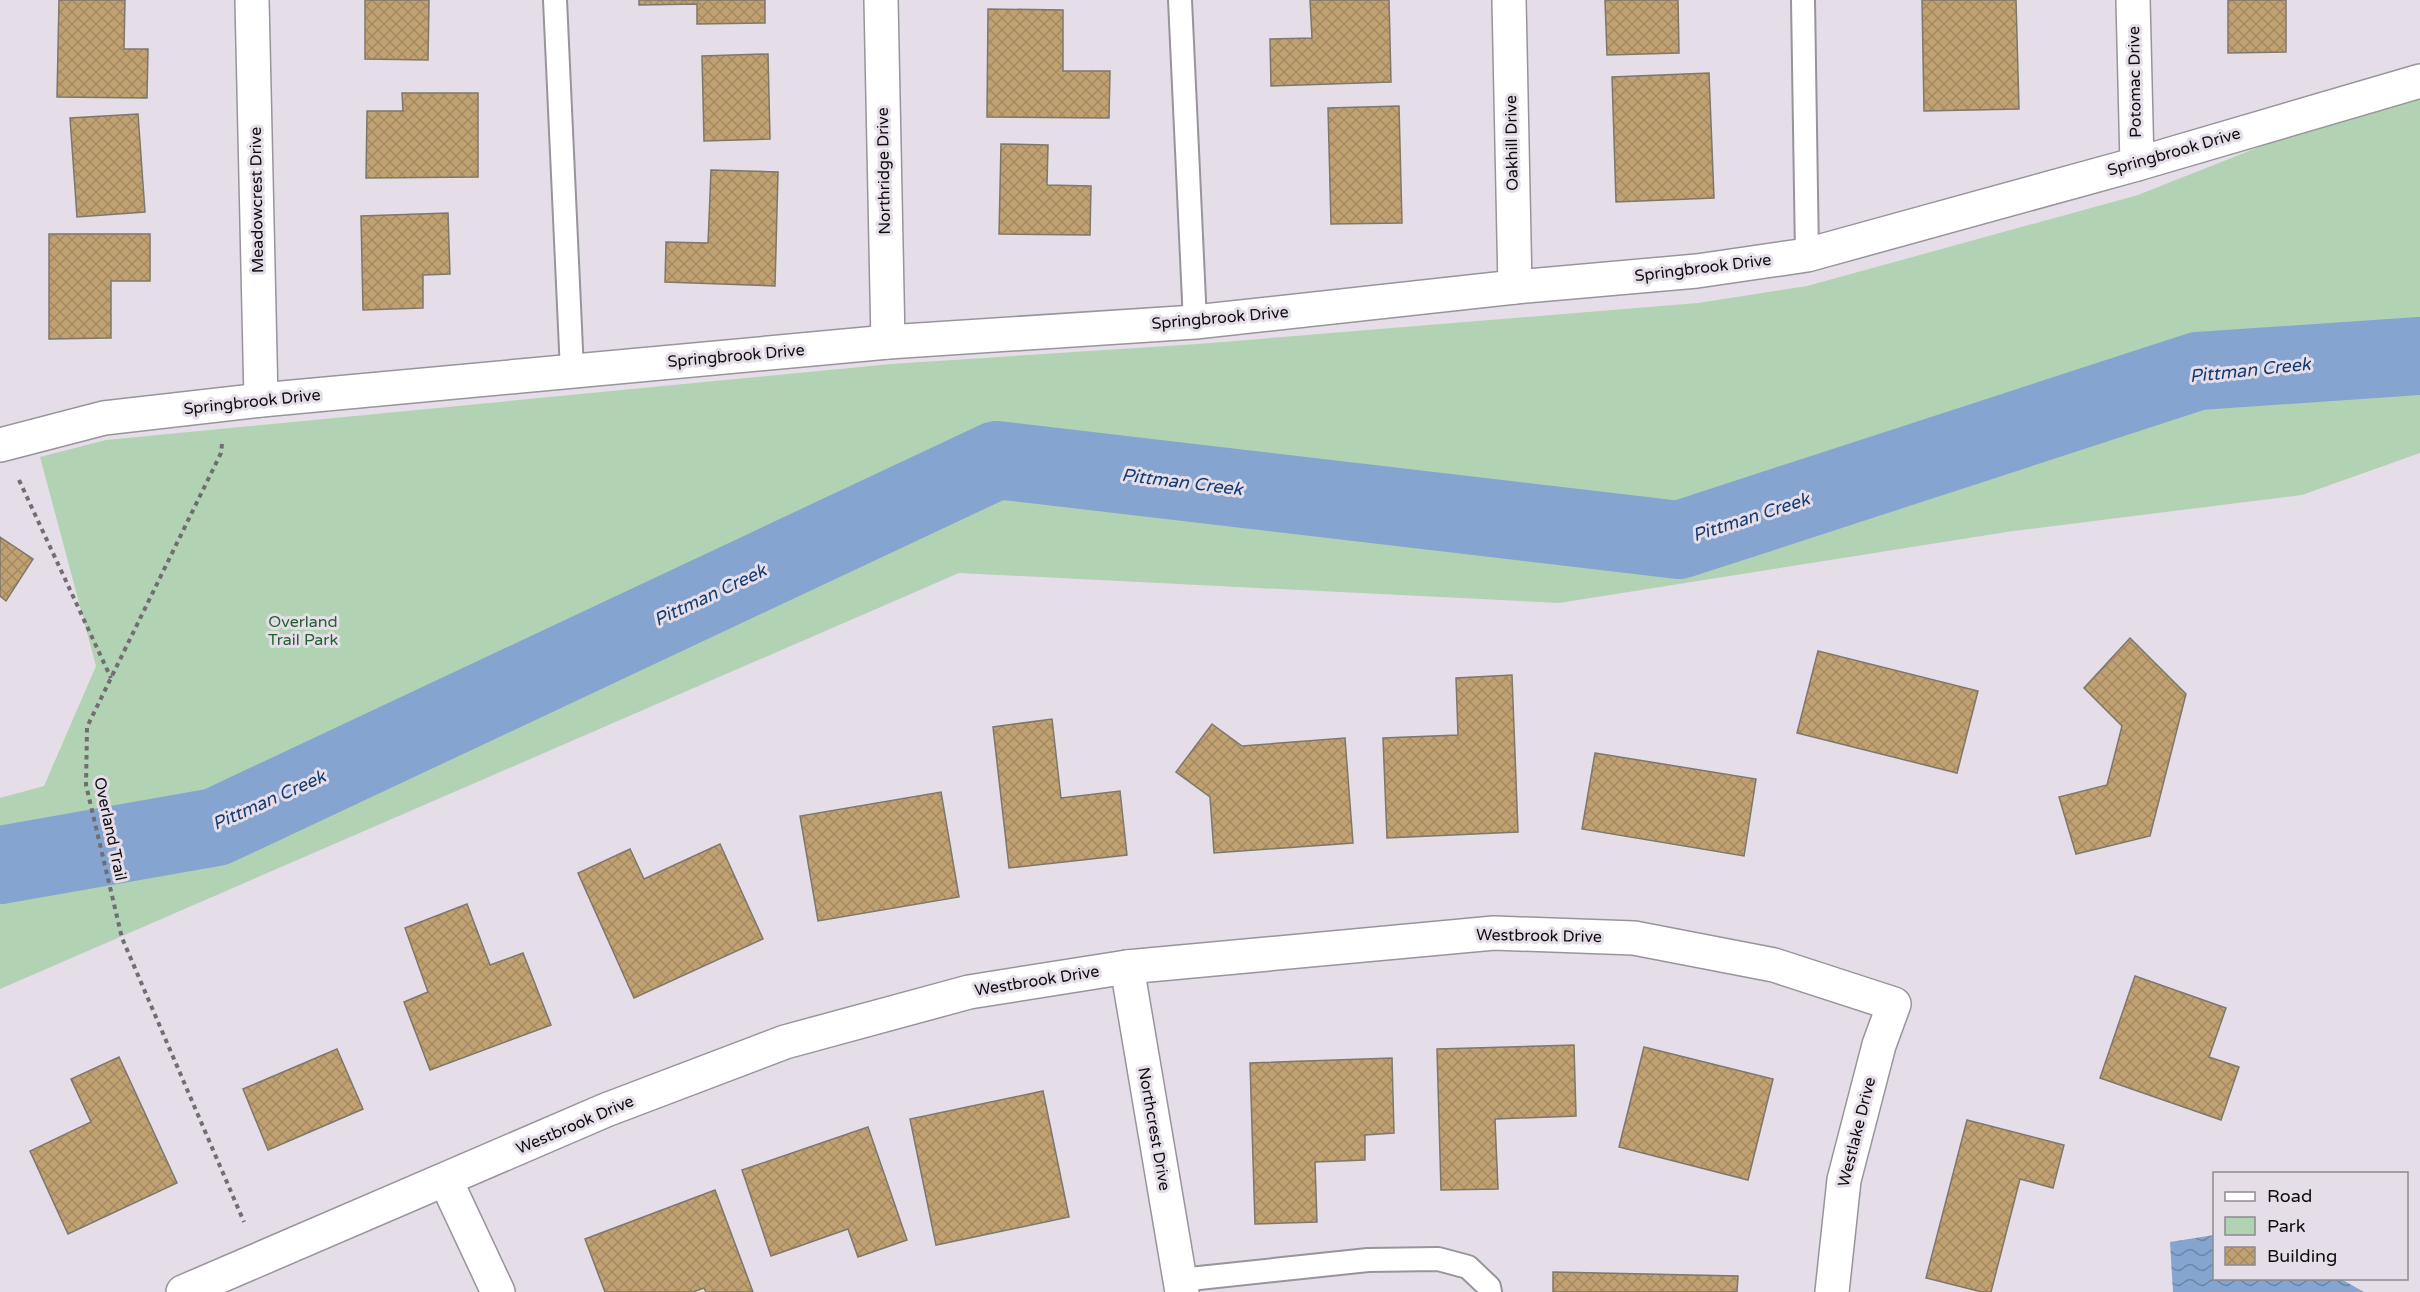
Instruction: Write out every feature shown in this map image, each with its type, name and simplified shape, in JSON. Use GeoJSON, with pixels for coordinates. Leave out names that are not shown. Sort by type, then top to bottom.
{"type":"FeatureCollection","features":[{"type":"Feature","properties":{"kind":"street","name":"Meadowcrest Drive"},"geometry":{"type":"LineString","coordinates":[[252,0],[261,400]]}},
{"type":"Feature","properties":{"kind":"street","name":"Northridge Drive"},"geometry":{"type":"LineString","coordinates":[[880,0],[888,342]]}},
{"type":"Feature","properties":{"kind":"street","name":"Oakhill Drive"},"geometry":{"type":"LineString","coordinates":[[1509,0],[1515,287]]}},
{"type":"Feature","properties":{"kind":"street","name":"Potomac Drive"},"geometry":{"type":"LineString","coordinates":[[2133,0],[2137,164]]}},
{"type":"Feature","properties":{"kind":"street","name":"Springbrook Drive"},"geometry":{"type":"LineString","coordinates":[[1,444],[104,418],[261,400],[888,342],[1196,322],[1515,287],[1697,271],[1807,255],[2137,164],[2420,81]]}},
{"type":"Feature","properties":{"kind":"street","name":"Westbrook Drive"},"geometry":{"type":"LineString","coordinates":[[183,1292],[446,1181],[606,1110],[785,1042],[969,992],[1127,967],[1494,933],[1634,938],[1774,965],[1894,1004],[1879,1045]]}},
{"type":"Feature","properties":{"kind":"street","name":"Northcrest Drive"},"geometry":{"type":"LineString","coordinates":[[1127,967],[1181,1286]]}},
{"type":"Feature","properties":{"kind":"street","name":"Westlake Drive"},"geometry":{"type":"LineString","coordinates":[[1832,1292],[1844,1180],[1879,1045]]}},
{"type":"Feature","properties":{"kind":"street"},"geometry":{"type":"LineString","coordinates":[[446,1181],[498,1292]]}},
{"type":"Feature","properties":{"kind":"lane"},"geometry":{"type":"LineString","coordinates":[[555,0],[572,371]]}},
{"type":"Feature","properties":{"kind":"lane"},"geometry":{"type":"LineString","coordinates":[[1180,0],[1196,322]]}},
{"type":"Feature","properties":{"kind":"lane"},"geometry":{"type":"LineString","coordinates":[[1803,0],[1807,255]]}},
{"type":"Feature","properties":{"kind":"lane"},"geometry":{"type":"LineString","coordinates":[[1181,1286],[1368,1260],[1438,1259],[1468,1266],[1489,1287],[1490,1292]]}},
{"type":"Feature","properties":{"kind":"path","name":"Overland Trail"},"geometry":{"type":"LineString","coordinates":[[228,405],[221,453],[87,727],[86,785],[122,938],[260,1259]]}},
{"type":"Feature","properties":{"kind":"path"},"geometry":{"type":"LineString","coordinates":[[1,444],[111,678]]}},
{"type":"Feature","properties":{"kind":"green space","name":"Overland Trail Park"},"geometry":{"type":"Polygon","coordinates":[[[2420,83],[2420,453],[2302,495],[2013,531],[1559,603],[959,573],[0,989],[0,798],[44,786],[96,666],[40,457],[106,440],[891,364],[1198,344],[1698,303],[1807,286],[2138,195],[2420,83]]]}},
{"type":"Feature","properties":{"kind":"water"},"geometry":{"type":"Polygon","coordinates":[[[2213,1235],[2213,1280],[2343,1280],[2364,1292],[2173,1292],[2170,1242],[2213,1235]]]}},
{"type":"Feature","properties":{"kind":"building"},"geometry":{"type":"Polygon","coordinates":[[[59,0],[125,0],[124,49],[148,49],[147,98],[57,97],[59,0]]]}},
{"type":"Feature","properties":{"kind":"building"},"geometry":{"type":"Polygon","coordinates":[[[365,0],[429,0],[428,60],[365,59],[365,0]]]}},
{"type":"Feature","properties":{"kind":"building"},"geometry":{"type":"Polygon","coordinates":[[[639,0],[765,0],[765,23],[697,24],[697,4],[639,5],[639,0]]]}},
{"type":"Feature","properties":{"kind":"building"},"geometry":{"type":"Polygon","coordinates":[[[1310,0],[1389,0],[1391,82],[1271,86],[1270,39],[1312,38],[1310,0]]]}},
{"type":"Feature","properties":{"kind":"building"},"geometry":{"type":"Polygon","coordinates":[[[1605,0],[1678,0],[1679,53],[1607,55],[1605,0]]]}},
{"type":"Feature","properties":{"kind":"building"},"geometry":{"type":"Polygon","coordinates":[[[1922,0],[2016,0],[2019,109],[1924,111],[1922,0]]]}},
{"type":"Feature","properties":{"kind":"building"},"geometry":{"type":"Polygon","coordinates":[[[2228,0],[2286,0],[2286,52],[2228,53],[2228,0]]]}},
{"type":"Feature","properties":{"kind":"building"},"geometry":{"type":"Polygon","coordinates":[[[988,9],[1063,10],[1063,71],[1110,71],[1109,118],[987,117],[988,9]]]}},
{"type":"Feature","properties":{"kind":"building"},"geometry":{"type":"Polygon","coordinates":[[[768,54],[770,139],[704,141],[702,56],[768,54]]]}},
{"type":"Feature","properties":{"kind":"building"},"geometry":{"type":"Polygon","coordinates":[[[1709,73],[1714,198],[1616,202],[1612,77],[1709,73]]]}},
{"type":"Feature","properties":{"kind":"building"},"geometry":{"type":"Polygon","coordinates":[[[402,93],[478,93],[478,177],[366,178],[367,111],[403,111],[402,93]]]}},
{"type":"Feature","properties":{"kind":"building"},"geometry":{"type":"Polygon","coordinates":[[[1399,106],[1402,223],[1331,224],[1328,108],[1399,106]]]}},
{"type":"Feature","properties":{"kind":"building"},"geometry":{"type":"Polygon","coordinates":[[[138,114],[145,212],[77,217],[70,118],[138,114]]]}},
{"type":"Feature","properties":{"kind":"building"},"geometry":{"type":"Polygon","coordinates":[[[1001,144],[1048,145],[1047,185],[1091,186],[1090,235],[999,234],[1001,144]]]}},
{"type":"Feature","properties":{"kind":"building"},"geometry":{"type":"Polygon","coordinates":[[[711,170],[778,172],[775,286],[665,282],[666,242],[708,243],[711,170]]]}},
{"type":"Feature","properties":{"kind":"building"},"geometry":{"type":"Polygon","coordinates":[[[448,213],[450,274],[423,275],[423,308],[363,310],[361,216],[448,213]]]}},
{"type":"Feature","properties":{"kind":"building"},"geometry":{"type":"Polygon","coordinates":[[[49,234],[150,234],[150,281],[111,281],[111,338],[49,339],[49,234]]]}},
{"type":"Feature","properties":{"kind":"building"},"geometry":{"type":"Polygon","coordinates":[[[0,537],[33,559],[6,601],[0,596],[0,537]]]}},
{"type":"Feature","properties":{"kind":"building"},"geometry":{"type":"Polygon","coordinates":[[[2130,638],[2186,694],[2150,836],[2076,854],[2059,797],[2107,785],[2122,726],[2084,688],[2130,638]]]}},
{"type":"Feature","properties":{"kind":"building"},"geometry":{"type":"Polygon","coordinates":[[[1818,651],[1978,691],[1957,773],[1797,733],[1818,651]]]}},
{"type":"Feature","properties":{"kind":"building"},"geometry":{"type":"Polygon","coordinates":[[[1512,675],[1518,832],[1387,838],[1383,738],[1458,735],[1456,678],[1512,675]]]}},
{"type":"Feature","properties":{"kind":"building"},"geometry":{"type":"Polygon","coordinates":[[[1052,719],[1061,798],[1120,791],[1127,855],[1009,868],[993,727],[1052,719]]]}},
{"type":"Feature","properties":{"kind":"building"},"geometry":{"type":"Polygon","coordinates":[[[1212,724],[1242,746],[1345,738],[1353,843],[1214,853],[1210,797],[1176,772],[1212,724]]]}},
{"type":"Feature","properties":{"kind":"building"},"geometry":{"type":"Polygon","coordinates":[[[1595,753],[1756,779],[1744,856],[1582,829],[1595,753]]]}},
{"type":"Feature","properties":{"kind":"building"},"geometry":{"type":"Polygon","coordinates":[[[941,792],[959,897],[818,921],[800,816],[941,792]]]}},
{"type":"Feature","properties":{"kind":"building"},"geometry":{"type":"Polygon","coordinates":[[[720,844],[763,939],[634,998],[578,873],[630,849],[644,879],[720,844]]]}},
{"type":"Feature","properties":{"kind":"building"},"geometry":{"type":"Polygon","coordinates":[[[467,904],[490,965],[523,953],[551,1025],[430,1070],[404,1002],[428,992],[405,928],[467,904]]]}},
{"type":"Feature","properties":{"kind":"building"},"geometry":{"type":"Polygon","coordinates":[[[2135,976],[2226,1008],[2209,1057],[2239,1067],[2221,1120],[2100,1078],[2135,976]]]}},
{"type":"Feature","properties":{"kind":"building"},"geometry":{"type":"Polygon","coordinates":[[[1574,1045],[1576,1116],[1495,1119],[1498,1189],[1441,1190],[1437,1049],[1574,1045]]]}},
{"type":"Feature","properties":{"kind":"building"},"geometry":{"type":"Polygon","coordinates":[[[1644,1047],[1773,1079],[1748,1180],[1619,1147],[1644,1047]]]}},
{"type":"Feature","properties":{"kind":"building"},"geometry":{"type":"Polygon","coordinates":[[[337,1049],[363,1109],[268,1150],[243,1089],[337,1049]]]}},
{"type":"Feature","properties":{"kind":"building"},"geometry":{"type":"Polygon","coordinates":[[[119,1057],[177,1183],[68,1234],[30,1151],[91,1122],[71,1079],[119,1057]]]}},
{"type":"Feature","properties":{"kind":"building"},"geometry":{"type":"Polygon","coordinates":[[[1392,1058],[1394,1133],[1365,1135],[1365,1160],[1315,1162],[1317,1222],[1255,1224],[1250,1063],[1392,1058]]]}},
{"type":"Feature","properties":{"kind":"building"},"geometry":{"type":"Polygon","coordinates":[[[1043,1091],[1069,1217],[936,1245],[910,1119],[1043,1091]]]}},
{"type":"Feature","properties":{"kind":"building"},"geometry":{"type":"Polygon","coordinates":[[[1967,1120],[2064,1145],[2053,1188],[2020,1179],[1991,1292],[1982,1292],[1926,1278],[1967,1120]]]}},
{"type":"Feature","properties":{"kind":"building"},"geometry":{"type":"Polygon","coordinates":[[[868,1127],[907,1240],[858,1257],[848,1229],[771,1256],[742,1170],[868,1127]]]}},
{"type":"Feature","properties":{"kind":"building"},"geometry":{"type":"Polygon","coordinates":[[[715,1190],[753,1292],[706,1292],[704,1288],[693,1292],[605,1292],[585,1239],[715,1190]]]}},
{"type":"Feature","properties":{"kind":"building"},"geometry":{"type":"Polygon","coordinates":[[[1553,1272],[1738,1276],[1737,1292],[1553,1292],[1553,1272]]]}},
{"type":"Feature","properties":{"kind":"waterway","name":"Pittman Creek"},"geometry":{"type":"LineString","coordinates":[[0,865],[216,827],[997,460],[1679,540],[2198,371],[2420,356]]}}]}
